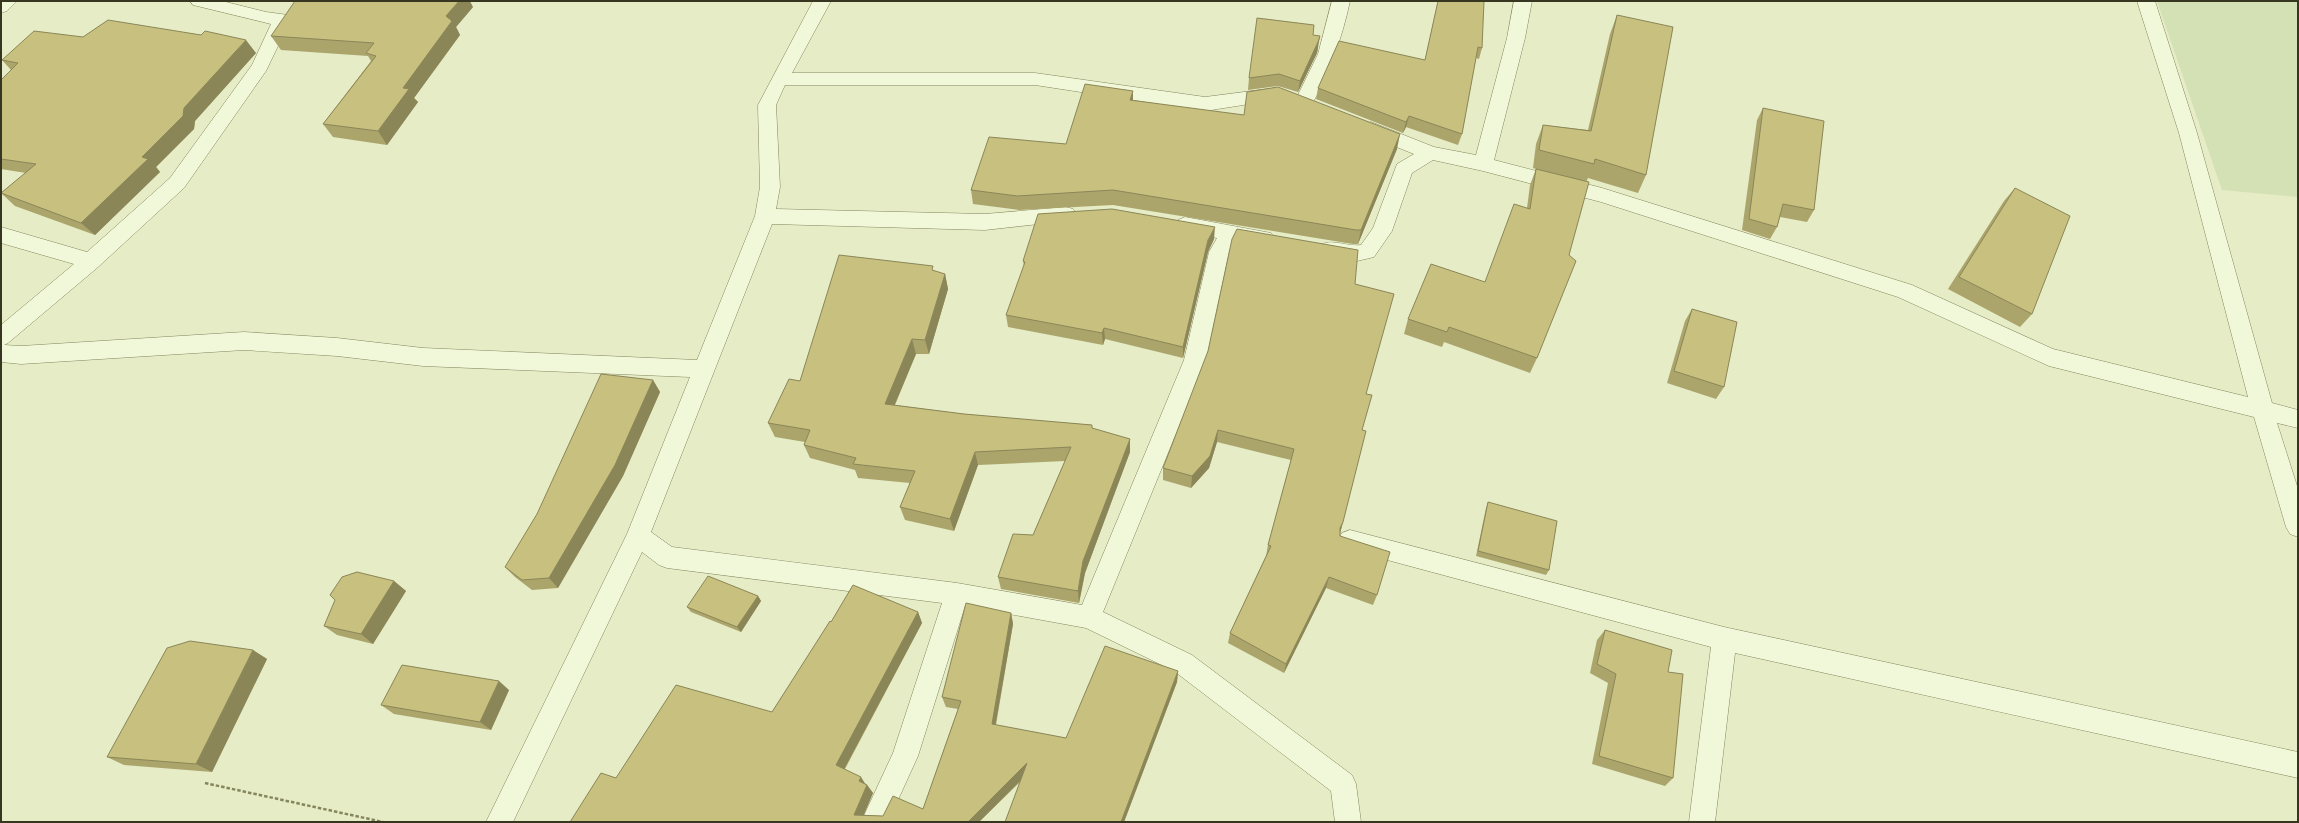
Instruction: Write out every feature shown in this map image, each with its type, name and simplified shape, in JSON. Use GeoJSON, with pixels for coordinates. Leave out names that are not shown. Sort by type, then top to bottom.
{"type":"FeatureCollection","features":[{"type":"Feature","properties":{"kind":"street"},"geometry":{"type":"LineString","coordinates":[[1,7],[8,1]]}},
{"type":"Feature","properties":{"kind":"street"},"geometry":{"type":"LineString","coordinates":[[1,337],[90,262],[177,183],[260,67],[282,19],[266,18],[199,1]]}},
{"type":"Feature","properties":{"kind":"street"},"geometry":{"type":"LineString","coordinates":[[500,822],[638,536],[765,216],[770,187],[768,105],[779,79],[822,1]]}},
{"type":"Feature","properties":{"kind":"street"},"geometry":{"type":"LineString","coordinates":[[779,79],[1035,79],[1204,104],[1278,94],[1310,106],[1313,86],[1337,20],[1341,1]]}},
{"type":"Feature","properties":{"kind":"street"},"geometry":{"type":"LineString","coordinates":[[1483,164],[1516,38],[1523,1]]}},
{"type":"Feature","properties":{"kind":"street"},"geometry":{"type":"LineString","coordinates":[[2146,1],[2188,133],[2263,412],[2298,527]]}},
{"type":"Feature","properties":{"kind":"street"},"geometry":{"type":"LineString","coordinates":[[1353,122],[1431,153],[1483,164],[1602,195],[1905,292],[2049,357],[2263,412],[2298,419]]}},
{"type":"Feature","properties":{"kind":"street"},"geometry":{"type":"LineString","coordinates":[[1307,246],[1353,254],[1367,252],[1382,231],[1404,169],[1431,153]]}},
{"type":"Feature","properties":{"kind":"street"},"geometry":{"type":"LineString","coordinates":[[765,216],[985,222],[1085,214]]}},
{"type":"Feature","properties":{"kind":"street"},"geometry":{"type":"LineString","coordinates":[[1168,222],[1284,242]]}},
{"type":"Feature","properties":{"kind":"street"},"geometry":{"type":"LineString","coordinates":[[1089,617],[1195,360],[1219,252],[1230,232]]}},
{"type":"Feature","properties":{"kind":"street"},"geometry":{"type":"LineString","coordinates":[[1,235],[73,255],[90,262]]}},
{"type":"Feature","properties":{"kind":"street"},"geometry":{"type":"LineString","coordinates":[[1,353],[21,355],[244,342],[337,347],[424,357],[703,369]]}},
{"type":"Feature","properties":{"kind":"street"},"geometry":{"type":"LineString","coordinates":[[638,536],[667,557],[957,594],[1089,617],[1183,663],[1343,784],[1348,822]]}},
{"type":"Feature","properties":{"kind":"street"},"geometry":{"type":"LineString","coordinates":[[1350,540],[1724,639],[2298,765]]}},
{"type":"Feature","properties":{"kind":"street"},"geometry":{"type":"LineString","coordinates":[[874,822],[905,756],[957,594]]}},
{"type":"Feature","properties":{"kind":"street"},"geometry":{"type":"LineString","coordinates":[[1702,822],[1724,639]]}},
{"type":"Feature","properties":{"kind":"path"},"geometry":{"type":"LineString","coordinates":[[205,783],[383,822]]}},
{"type":"Feature","properties":{"kind":"green space"},"geometry":{"type":"Polygon","coordinates":[[[2157,1],[2298,1],[2298,197],[2222,190],[2157,1]]]}},
{"type":"Feature","properties":{"kind":"building"},"geometry":{"type":"Polygon","coordinates":[[[295,1],[459,1],[446,16],[452,21],[403,88],[409,89],[378,131],[323,124],[376,56],[366,53],[374,43],[271,36],[295,1]]]}},
{"type":"Feature","properties":{"kind":"building"},"geometry":{"type":"Polygon","coordinates":[[[1438,1],[1484,1],[1482,48],[1478,47],[1462,134],[1409,116],[1406,122],[1318,88],[1339,41],[1425,60],[1438,1]]]}},
{"type":"Feature","properties":{"kind":"building"},"geometry":{"type":"Polygon","coordinates":[[[1617,15],[1673,27],[1646,175],[1595,159],[1594,164],[1539,150],[1543,125],[1591,131],[1617,15]]]}},
{"type":"Feature","properties":{"kind":"building"},"geometry":{"type":"Polygon","coordinates":[[[1257,18],[1314,25],[1313,35],[1320,36],[1300,81],[1279,74],[1249,78],[1257,18]]]}},
{"type":"Feature","properties":{"kind":"building"},"geometry":{"type":"Polygon","coordinates":[[[108,20],[201,35],[205,31],[246,40],[184,108],[183,116],[142,157],[148,159],[81,223],[1,193],[36,164],[1,159],[1,80],[18,63],[2,60],[34,31],[83,37],[108,20]]]}},
{"type":"Feature","properties":{"kind":"building"},"geometry":{"type":"Polygon","coordinates":[[[1085,84],[1133,91],[1130,100],[1244,115],[1247,92],[1278,87],[1400,134],[1361,230],[1113,190],[1017,196],[971,190],[989,137],[1066,144],[1085,84]]]}},
{"type":"Feature","properties":{"kind":"building"},"geometry":{"type":"Polygon","coordinates":[[[1763,108],[1824,121],[1814,210],[1783,204],[1777,227],[1749,219],[1763,108]]]}},
{"type":"Feature","properties":{"kind":"building"},"geometry":{"type":"Polygon","coordinates":[[[1536,169],[1589,182],[1569,255],[1576,261],[1537,358],[1449,327],[1447,332],[1408,319],[1431,264],[1485,282],[1514,204],[1530,209],[1536,169]]]}},
{"type":"Feature","properties":{"kind":"building"},"geometry":{"type":"Polygon","coordinates":[[[2015,188],[2070,216],[2032,314],[1959,277],[2015,188]]]}},
{"type":"Feature","properties":{"kind":"building"},"geometry":{"type":"Polygon","coordinates":[[[1112,209],[1215,227],[1208,240],[1183,347],[1104,328],[1102,333],[1006,315],[1025,262],[1023,261],[1038,214],[1112,209]]]}},
{"type":"Feature","properties":{"kind":"building"},"geometry":{"type":"Polygon","coordinates":[[[1237,229],[1358,250],[1355,284],[1394,294],[1366,394],[1372,395],[1362,430],[1366,431],[1343,522],[1340,528],[1340,536],[1390,552],[1377,595],[1329,577],[1286,664],[1230,633],[1271,546],[1268,545],[1294,449],[1218,430],[1210,456],[1192,476],[1163,468],[1208,351],[1232,239],[1237,229]]]}},
{"type":"Feature","properties":{"kind":"building"},"geometry":{"type":"Polygon","coordinates":[[[839,255],[933,266],[932,270],[945,274],[925,340],[912,339],[885,404],[964,414],[1092,425],[1092,428],[1130,439],[1083,561],[1078,591],[998,577],[1013,534],[1033,535],[1071,447],[975,452],[950,519],[900,507],[915,471],[853,464],[856,458],[804,445],[810,430],[768,423],[789,379],[800,381],[839,255]]]}},
{"type":"Feature","properties":{"kind":"building"},"geometry":{"type":"Polygon","coordinates":[[[1692,309],[1737,322],[1724,387],[1674,371],[1692,309]]]}},
{"type":"Feature","properties":{"kind":"building"},"geometry":{"type":"Polygon","coordinates":[[[601,374],[653,380],[615,465],[549,578],[522,580],[505,567],[537,514],[601,374]]]}},
{"type":"Feature","properties":{"kind":"building"},"geometry":{"type":"Polygon","coordinates":[[[1488,502],[1557,521],[1549,570],[1478,551],[1488,502]]]}},
{"type":"Feature","properties":{"kind":"building"},"geometry":{"type":"Polygon","coordinates":[[[357,572],[394,581],[361,634],[324,626],[335,600],[330,595],[342,577],[357,572]]]}},
{"type":"Feature","properties":{"kind":"building"},"geometry":{"type":"Polygon","coordinates":[[[708,576],[758,596],[737,627],[687,607],[708,576]]]}},
{"type":"Feature","properties":{"kind":"building"},"geometry":{"type":"Polygon","coordinates":[[[853,585],[918,612],[836,765],[861,777],[859,781],[867,785],[854,815],[883,816],[893,796],[923,809],[961,701],[942,697],[966,603],[1011,613],[992,724],[1066,738],[1105,646],[1178,671],[1121,822],[1005,822],[1027,763],[968,822],[570,822],[601,773],[616,778],[676,685],[772,712],[830,621],[831,622],[853,585]]]}},
{"type":"Feature","properties":{"kind":"building"},"geometry":{"type":"Polygon","coordinates":[[[1605,630],[1672,650],[1668,672],[1683,674],[1673,778],[1599,756],[1616,674],[1597,664],[1605,630]]]}},
{"type":"Feature","properties":{"kind":"building"},"geometry":{"type":"Polygon","coordinates":[[[190,641],[253,650],[196,764],[107,757],[167,648],[190,641]]]}},
{"type":"Feature","properties":{"kind":"building"},"geometry":{"type":"Polygon","coordinates":[[[402,665],[499,681],[480,722],[381,705],[402,665]]]}}]}
